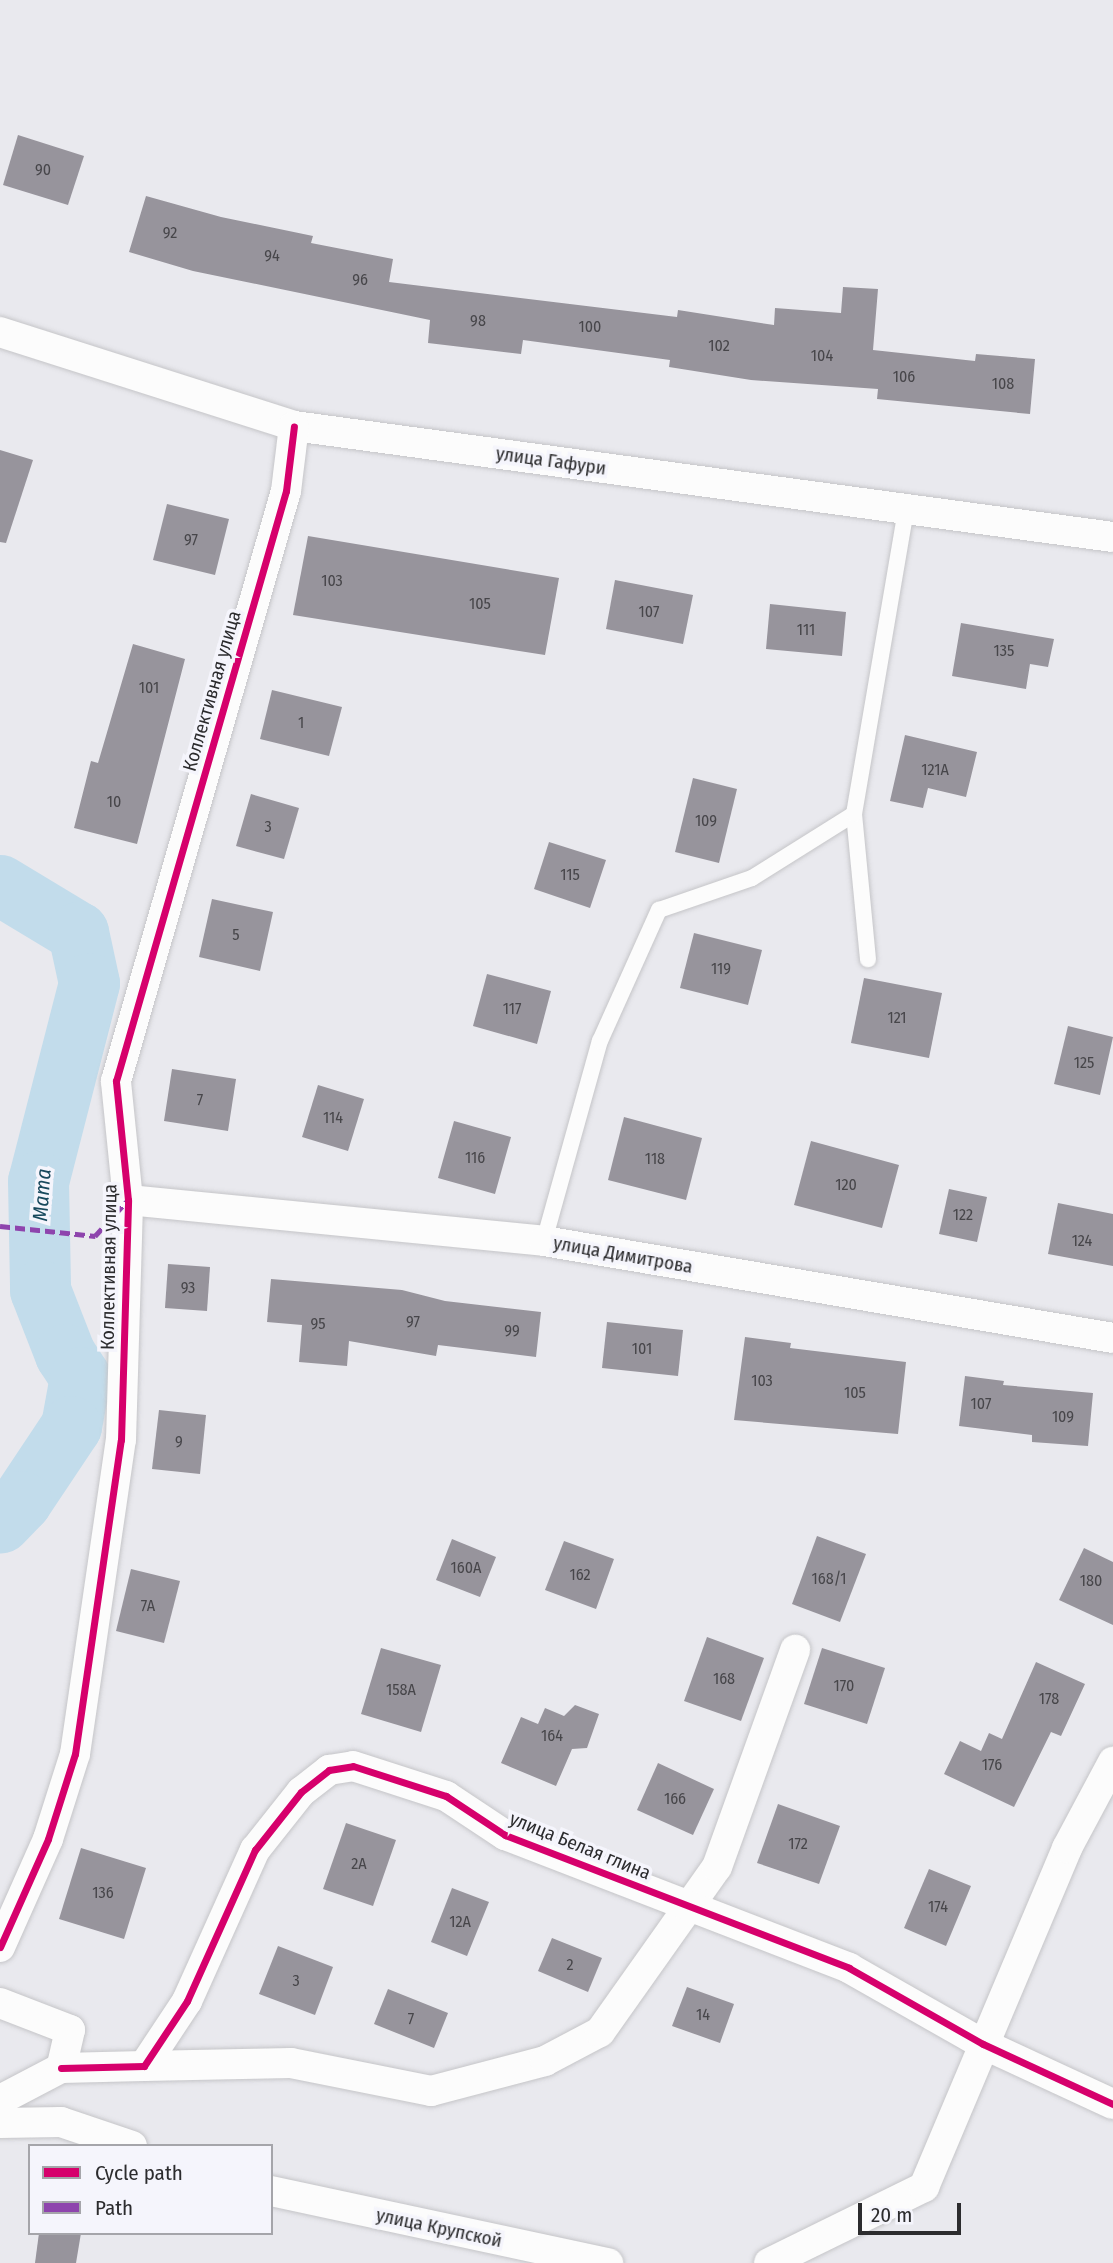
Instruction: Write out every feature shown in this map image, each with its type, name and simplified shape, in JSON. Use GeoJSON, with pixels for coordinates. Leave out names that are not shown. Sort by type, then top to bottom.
{"type":"FeatureCollection","features":[{"type":"Feature","properties":{"kind":"street","name":"улица Гафури"},"geometry":{"type":"LineString","coordinates":[[0,332],[294,426],[1113,537]]}},
{"type":"Feature","properties":{"kind":"street","name":"Коллективная улица"},"geometry":{"type":"LineString","coordinates":[[0,1947],[48,1839],[75,1754],[121,1440],[128,1200],[116,1081],[286,491],[294,426]]}},
{"type":"Feature","properties":{"kind":"street","name":"улица Димитрова"},"geometry":{"type":"LineString","coordinates":[[128,1200],[544,1241],[1113,1338]]}},
{"type":"Feature","properties":{"kind":"street"},"geometry":{"type":"LineString","coordinates":[[0,2099],[61,2068],[291,2063],[431,2091],[545,2062],[600,2032],[717,1867],[795,1650]]}},
{"type":"Feature","properties":{"kind":"street"},"geometry":{"type":"LineString","coordinates":[[769,2263],[924,2187],[1068,1848],[1113,1762]]}},
{"type":"Feature","properties":{"kind":"street","name":"улица Белая глина"},"geometry":{"type":"LineString","coordinates":[[144,2066],[187,2001],[255,1850],[301,1792],[329,1770],[353,1766],[446,1796],[505,1835],[849,1968],[983,2044],[1113,2104]]}},
{"type":"Feature","properties":{"kind":"street"},"geometry":{"type":"LineString","coordinates":[[0,2003],[69,2031],[61,2068]]}},
{"type":"Feature","properties":{"kind":"street"},"geometry":{"type":"LineString","coordinates":[[0,2123],[61,2122],[126,2144]]}},
{"type":"Feature","properties":{"kind":"street","name":"улица Крупской"},"geometry":{"type":"LineString","coordinates":[[273,2192],[608,2263]]}},
{"type":"Feature","properties":{"kind":"lane"},"geometry":{"type":"LineString","coordinates":[[868,959],[854,814],[906,510]]}},
{"type":"Feature","properties":{"kind":"lane"},"geometry":{"type":"LineString","coordinates":[[544,1241],[600,1041],[659,910],[752,877],[854,814]]}},
{"type":"Feature","properties":{"kind":"building"},"geometry":{"type":"Polygon","coordinates":[[[18,135],[84,156],[68,205],[3,185],[18,135]]]}},
{"type":"Feature","properties":{"kind":"building"},"geometry":{"type":"Polygon","coordinates":[[[146,196],[221,217],[313,236],[311,243],[393,259],[389,282],[677,317],[678,310],[774,325],[775,308],[841,313],[843,287],[878,289],[873,350],[975,361],[976,354],[1035,359],[1030,414],[877,399],[878,389],[751,380],[669,367],[670,360],[523,340],[521,354],[428,343],[430,320],[193,271],[129,252],[146,196]]]}},
{"type":"Feature","properties":{"kind":"building"},"geometry":{"type":"Polygon","coordinates":[[[0,450],[33,460],[6,543],[0,542],[0,450]]]}},
{"type":"Feature","properties":{"kind":"building"},"geometry":{"type":"Polygon","coordinates":[[[167,504],[229,519],[215,575],[153,560],[167,504]]]}},
{"type":"Feature","properties":{"kind":"building"},"geometry":{"type":"Polygon","coordinates":[[[308,536],[559,578],[545,655],[293,615],[308,536]]]}},
{"type":"Feature","properties":{"kind":"building"},"geometry":{"type":"Polygon","coordinates":[[[615,580],[693,595],[683,644],[606,629],[615,580]]]}},
{"type":"Feature","properties":{"kind":"building"},"geometry":{"type":"Polygon","coordinates":[[[770,604],[846,612],[842,656],[766,649],[770,604]]]}},
{"type":"Feature","properties":{"kind":"building"},"geometry":{"type":"Polygon","coordinates":[[[961,623],[1054,639],[1048,667],[1030,664],[1026,689],[952,676],[961,623]]]}},
{"type":"Feature","properties":{"kind":"building"},"geometry":{"type":"Polygon","coordinates":[[[133,644],[185,659],[137,844],[74,828],[91,761],[98,763],[133,644]]]}},
{"type":"Feature","properties":{"kind":"building"},"geometry":{"type":"Polygon","coordinates":[[[272,690],[342,707],[329,756],[260,739],[272,690]]]}},
{"type":"Feature","properties":{"kind":"building"},"geometry":{"type":"Polygon","coordinates":[[[905,735],[977,752],[966,797],[928,788],[923,808],[890,801],[905,735]]]}},
{"type":"Feature","properties":{"kind":"building"},"geometry":{"type":"Polygon","coordinates":[[[693,778],[737,789],[719,863],[675,852],[693,778]]]}},
{"type":"Feature","properties":{"kind":"building"},"geometry":{"type":"Polygon","coordinates":[[[251,794],[299,808],[284,859],[236,846],[251,794]]]}},
{"type":"Feature","properties":{"kind":"building"},"geometry":{"type":"Polygon","coordinates":[[[549,842],[606,860],[590,908],[534,889],[549,842]]]}},
{"type":"Feature","properties":{"kind":"building"},"geometry":{"type":"Polygon","coordinates":[[[212,899],[273,912],[260,971],[199,957],[212,899]]]}},
{"type":"Feature","properties":{"kind":"building"},"geometry":{"type":"Polygon","coordinates":[[[694,933],[762,950],[748,1005],[680,988],[694,933]]]}},
{"type":"Feature","properties":{"kind":"building"},"geometry":{"type":"Polygon","coordinates":[[[487,974],[551,991],[537,1044],[473,1026],[487,974]]]}},
{"type":"Feature","properties":{"kind":"building"},"geometry":{"type":"Polygon","coordinates":[[[864,978],[942,993],[929,1058],[851,1043],[864,978]]]}},
{"type":"Feature","properties":{"kind":"building"},"geometry":{"type":"Polygon","coordinates":[[[1068,1026],[1113,1037],[1100,1095],[1054,1084],[1068,1026]]]}},
{"type":"Feature","properties":{"kind":"building"},"geometry":{"type":"Polygon","coordinates":[[[172,1069],[236,1079],[228,1131],[164,1121],[172,1069]]]}},
{"type":"Feature","properties":{"kind":"building"},"geometry":{"type":"Polygon","coordinates":[[[318,1085],[364,1099],[348,1151],[302,1137],[318,1085]]]}},
{"type":"Feature","properties":{"kind":"building"},"geometry":{"type":"Polygon","coordinates":[[[624,1117],[702,1138],[686,1200],[608,1180],[624,1117]]]}},
{"type":"Feature","properties":{"kind":"building"},"geometry":{"type":"Polygon","coordinates":[[[454,1121],[511,1137],[495,1194],[438,1178],[454,1121]]]}},
{"type":"Feature","properties":{"kind":"building"},"geometry":{"type":"Polygon","coordinates":[[[811,1141],[899,1165],[882,1228],[794,1205],[811,1141]]]}},
{"type":"Feature","properties":{"kind":"building"},"geometry":{"type":"Polygon","coordinates":[[[949,1189],[987,1197],[977,1242],[939,1234],[949,1189]]]}},
{"type":"Feature","properties":{"kind":"building"},"geometry":{"type":"Polygon","coordinates":[[[1058,1203],[1113,1214],[1113,1266],[1048,1254],[1058,1203]]]}},
{"type":"Feature","properties":{"kind":"building"},"geometry":{"type":"Polygon","coordinates":[[[168,1264],[210,1267],[207,1311],[165,1308],[168,1264]]]}},
{"type":"Feature","properties":{"kind":"building"},"geometry":{"type":"Polygon","coordinates":[[[271,1279],[402,1290],[445,1301],[541,1312],[536,1357],[438,1345],[436,1356],[349,1341],[347,1366],[299,1362],[302,1325],[267,1322],[271,1279]]]}},
{"type":"Feature","properties":{"kind":"building"},"geometry":{"type":"Polygon","coordinates":[[[607,1322],[683,1330],[678,1376],[602,1368],[607,1322]]]}},
{"type":"Feature","properties":{"kind":"building"},"geometry":{"type":"Polygon","coordinates":[[[745,1337],[791,1343],[790,1348],[906,1362],[898,1434],[734,1420],[745,1337]]]}},
{"type":"Feature","properties":{"kind":"building"},"geometry":{"type":"Polygon","coordinates":[[[965,1376],[1004,1381],[1003,1385],[1093,1393],[1088,1446],[1032,1442],[1032,1435],[959,1426],[965,1376]]]}},
{"type":"Feature","properties":{"kind":"building"},"geometry":{"type":"Polygon","coordinates":[[[159,1410],[206,1415],[200,1474],[152,1469],[159,1410]]]}},
{"type":"Feature","properties":{"kind":"building"},"geometry":{"type":"Polygon","coordinates":[[[817,1536],[866,1554],[840,1622],[792,1604],[817,1536]]]}},
{"type":"Feature","properties":{"kind":"building"},"geometry":{"type":"Polygon","coordinates":[[[452,1539],[496,1557],[480,1597],[436,1580],[452,1539]]]}},
{"type":"Feature","properties":{"kind":"building"},"geometry":{"type":"Polygon","coordinates":[[[564,1541],[614,1559],[596,1609],[545,1590],[564,1541]]]}},
{"type":"Feature","properties":{"kind":"building"},"geometry":{"type":"Polygon","coordinates":[[[1084,1548],[1113,1562],[1113,1625],[1059,1600],[1084,1548]]]}},
{"type":"Feature","properties":{"kind":"building"},"geometry":{"type":"Polygon","coordinates":[[[131,1569],[180,1581],[164,1643],[116,1631],[131,1569]]]}},
{"type":"Feature","properties":{"kind":"building"},"geometry":{"type":"Polygon","coordinates":[[[707,1637],[764,1658],[741,1721],[684,1701],[707,1637]]]}},
{"type":"Feature","properties":{"kind":"building"},"geometry":{"type":"Polygon","coordinates":[[[381,1648],[441,1665],[421,1732],[361,1714],[381,1648]]]}},
{"type":"Feature","properties":{"kind":"building"},"geometry":{"type":"Polygon","coordinates":[[[822,1648],[885,1668],[867,1724],[804,1704],[822,1648]]]}},
{"type":"Feature","properties":{"kind":"building"},"geometry":{"type":"Polygon","coordinates":[[[1036,1662],[1085,1684],[1061,1736],[1051,1732],[1014,1807],[944,1774],[960,1741],[981,1751],[989,1733],[1002,1739],[1036,1662]]]}},
{"type":"Feature","properties":{"kind":"building"},"geometry":{"type":"Polygon","coordinates":[[[575,1705],[599,1714],[587,1748],[572,1749],[556,1786],[501,1763],[521,1717],[538,1724],[545,1708],[564,1716],[575,1705]]]}},
{"type":"Feature","properties":{"kind":"building"},"geometry":{"type":"Polygon","coordinates":[[[658,1763],[714,1789],[693,1835],[637,1810],[658,1763]]]}},
{"type":"Feature","properties":{"kind":"building"},"geometry":{"type":"Polygon","coordinates":[[[778,1804],[840,1826],[819,1884],[757,1863],[778,1804]]]}},
{"type":"Feature","properties":{"kind":"building"},"geometry":{"type":"Polygon","coordinates":[[[346,1823],[396,1840],[373,1906],[323,1889],[346,1823]]]}},
{"type":"Feature","properties":{"kind":"building"},"geometry":{"type":"Polygon","coordinates":[[[81,1848],[146,1868],[124,1939],[59,1919],[81,1848]]]}},
{"type":"Feature","properties":{"kind":"building"},"geometry":{"type":"Polygon","coordinates":[[[929,1869],[971,1886],[946,1946],[904,1928],[929,1869]]]}},
{"type":"Feature","properties":{"kind":"building"},"geometry":{"type":"Polygon","coordinates":[[[452,1888],[489,1902],[467,1956],[431,1942],[452,1888]]]}},
{"type":"Feature","properties":{"kind":"building"},"geometry":{"type":"Polygon","coordinates":[[[552,1938],[602,1958],[588,1992],[538,1971],[552,1938]]]}},
{"type":"Feature","properties":{"kind":"building"},"geometry":{"type":"Polygon","coordinates":[[[278,1946],[333,1967],[315,2015],[259,1994],[278,1946]]]}},
{"type":"Feature","properties":{"kind":"building"},"geometry":{"type":"Polygon","coordinates":[[[687,1987],[734,2004],[720,2043],[672,2026],[687,1987]]]}},
{"type":"Feature","properties":{"kind":"building"},"geometry":{"type":"Polygon","coordinates":[[[388,1989],[448,2013],[434,2048],[374,2024],[388,1989]]]}},
{"type":"Feature","properties":{"kind":"building"},"geometry":{"type":"Polygon","coordinates":[[[39,2235],[81,2235],[76,2263],[35,2263],[39,2235]]]}},
{"type":"Feature","properties":{"kind":"waterway","name":"Мата"},"geometry":{"type":"LineString","coordinates":[[0,885],[78,932],[89,983],[38,1181],[40,1290],[65,1354],[80,1377],[71,1426],[21,1501],[0,1523]]}},
{"type":"Feature","properties":{"kind":"marked path"},"geometry":{"type":"LineString","coordinates":[[0,1226],[95,1236],[128,1200]]}},
{"type":"Feature","properties":{"kind":"cycle path"},"geometry":{"type":"LineString","coordinates":[[0,1947],[48,1839],[75,1754],[121,1440],[128,1200],[116,1081],[286,491],[294,426]]}},
{"type":"Feature","properties":{"kind":"cycle path"},"geometry":{"type":"LineString","coordinates":[[61,2068],[144,2066],[187,2001],[255,1850],[301,1792],[329,1770],[353,1766],[446,1796],[505,1835],[849,1968],[983,2044],[1113,2104]]}}]}
